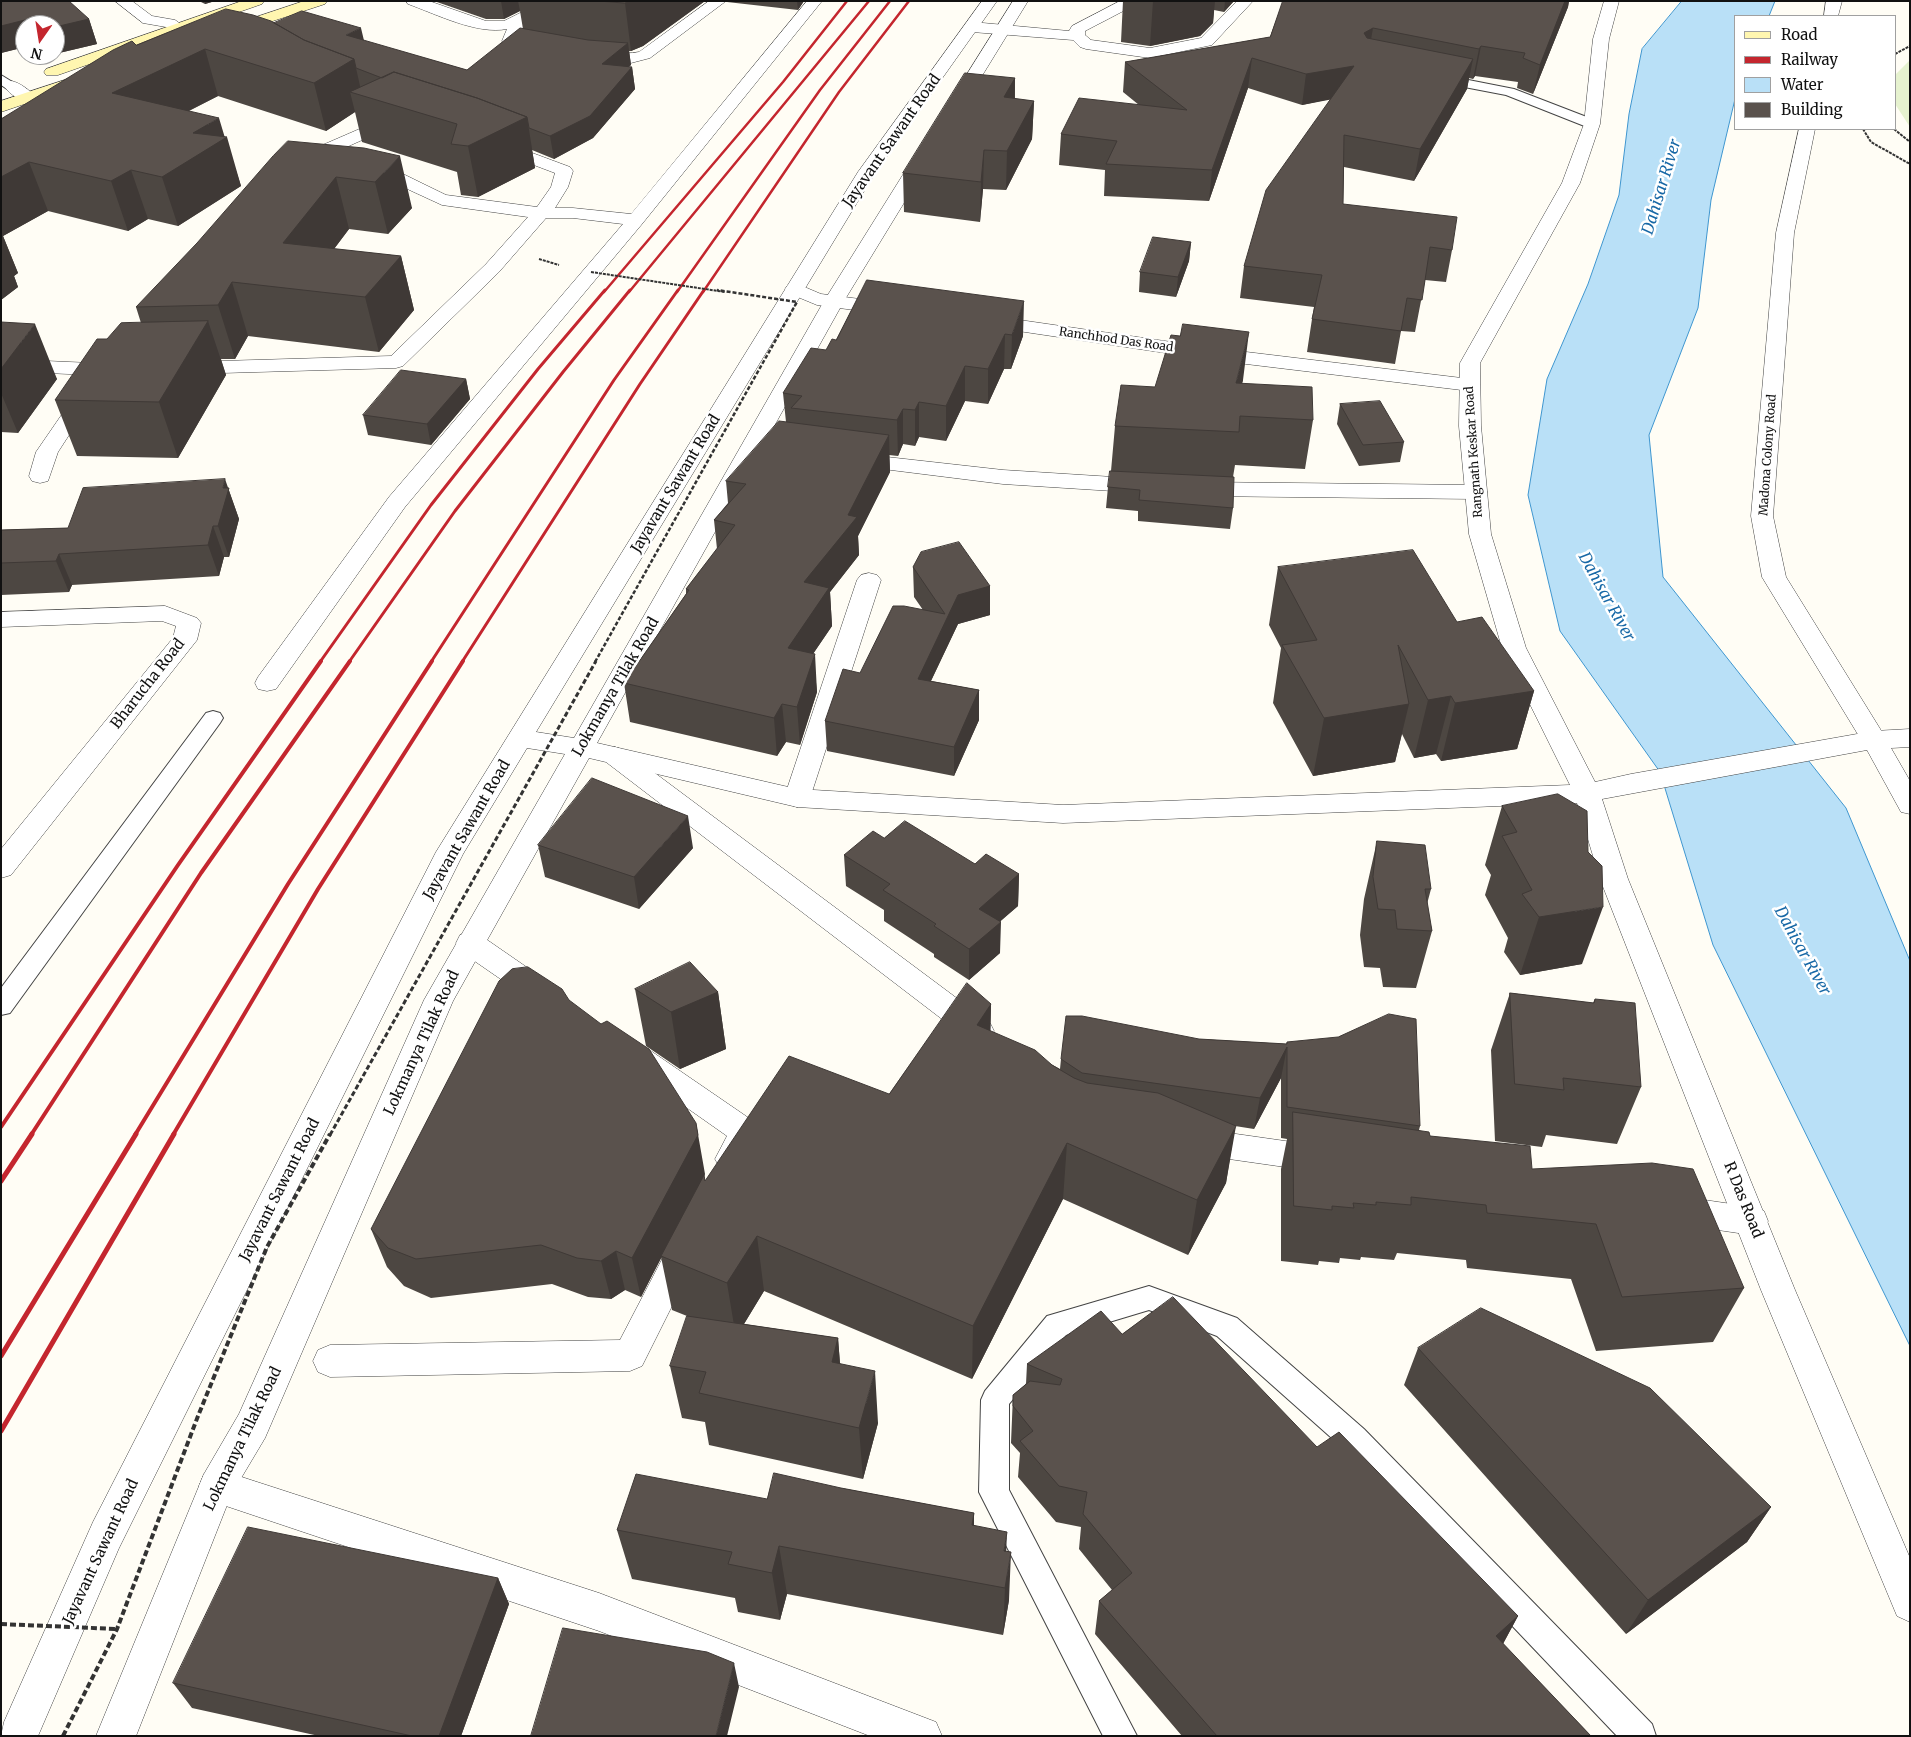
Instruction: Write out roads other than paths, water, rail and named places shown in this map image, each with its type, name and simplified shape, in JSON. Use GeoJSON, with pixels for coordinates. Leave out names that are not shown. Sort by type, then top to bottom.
{"type":"FeatureCollection","features":[{"type":"Feature","properties":{"kind":"main road"},"geometry":{"type":"LineString","coordinates":[[5,85],[35,78],[172,20],[258,1]]}},
{"type":"Feature","properties":{"kind":"main road"},"geometry":{"type":"LineString","coordinates":[[178,48],[320,1]]}},
{"type":"Feature","properties":{"kind":"main road"},"geometry":{"type":"LineString","coordinates":[[1,107],[93,75]]}},
{"type":"Feature","properties":{"kind":"street"},"geometry":{"type":"LineString","coordinates":[[122,1],[148,20],[172,20],[197,41],[216,45]]}},
{"type":"Feature","properties":{"kind":"street"},"geometry":{"type":"LineString","coordinates":[[413,1],[494,27],[516,23],[543,4],[543,1]]}},
{"type":"Feature","properties":{"kind":"street"},"geometry":{"type":"LineString","coordinates":[[553,49],[510,41],[510,38],[512,34],[557,1]]}},
{"type":"Feature","properties":{"kind":"street"},"geometry":{"type":"LineString","coordinates":[[582,54],[622,58],[644,55],[719,1]]}},
{"type":"Feature","properties":{"kind":"street"},"geometry":{"type":"LineString","coordinates":[[267,683],[397,502],[587,271],[636,220],[815,1]]}},
{"type":"Feature","properties":{"kind":"street","name":"Jayavant Sawant Road"},"geometry":{"type":"LineString","coordinates":[[18,1736],[106,1535],[450,852],[867,172],[990,1]]}},
{"type":"Feature","properties":{"kind":"street","name":"Jayavant Sawant Road"},"geometry":{"type":"LineString","coordinates":[[947,120],[1020,1]]}},
{"type":"Feature","properties":{"kind":"street"},"geometry":{"type":"LineString","coordinates":[[972,27],[1077,36],[1086,44],[1150,53],[1206,42],[1246,1]]}},
{"type":"Feature","properties":{"kind":"street","name":"Rangnath Keskar Road"},"geometry":{"type":"LineString","coordinates":[[1587,793],[1514,648],[1480,534],[1470,426],[1470,363],[1571,183],[1592,124],[1601,39],[1612,1]]}},
{"type":"Feature","properties":{"kind":"street"},"geometry":{"type":"LineString","coordinates":[[1831,15],[1834,1]]}},
{"type":"Feature","properties":{"kind":"street"},"geometry":{"type":"LineString","coordinates":[[1077,36],[1076,29],[1122,2],[1146,6]]}},
{"type":"Feature","properties":{"kind":"street"},"geometry":{"type":"LineString","coordinates":[[1210,16],[1229,19]]}},
{"type":"Feature","properties":{"kind":"street"},"geometry":{"type":"LineString","coordinates":[[5,85],[27,97]]}},
{"type":"Feature","properties":{"kind":"street"},"geometry":{"type":"LineString","coordinates":[[386,107],[409,116],[324,151],[321,156],[322,161],[331,166],[394,177],[442,200],[542,213],[573,213],[636,220]]}},
{"type":"Feature","properties":{"kind":"street","name":"Madona Colony Road"},"geometry":{"type":"LineString","coordinates":[[1807,130],[1785,233],[1762,516],[1774,577],[1874,740],[1910,805]]}},
{"type":"Feature","properties":{"kind":"street"},"geometry":{"type":"LineString","coordinates":[[170,368],[396,362],[502,257],[542,213],[566,177],[564,171],[484,140]]}},
{"type":"Feature","properties":{"kind":"street"},"geometry":{"type":"LineString","coordinates":[[834,301],[931,145]]}},
{"type":"Feature","properties":{"kind":"street"},"geometry":{"type":"LineString","coordinates":[[795,289],[817,299],[910,311]]}},
{"type":"Feature","properties":{"kind":"street","name":"Lokmanya Tilak Road"},"geometry":{"type":"LineString","coordinates":[[116,1736],[218,1486],[252,1426],[439,1000],[582,748],[762,448],[834,301]]}},
{"type":"Feature","properties":{"kind":"street","name":"Ranchhod Das Road"},"geometry":{"type":"LineString","coordinates":[[968,319],[1213,354],[1470,385]]}},
{"type":"Feature","properties":{"kind":"street"},"geometry":{"type":"LineString","coordinates":[[1,365],[101,371],[131,370]]}},
{"type":"Feature","properties":{"kind":"street"},"geometry":{"type":"LineString","coordinates":[[40,476],[47,452],[101,371]]}},
{"type":"Feature","properties":{"kind":"street"},"geometry":{"type":"LineString","coordinates":[[830,456],[1003,477],[1169,487],[1476,492]]}},
{"type":"Feature","properties":{"kind":"street"},"geometry":{"type":"LineString","coordinates":[[796,798],[869,580]]}},
{"type":"Feature","properties":{"kind":"street","name":"Bharucha Road"},"geometry":{"type":"LineString","coordinates":[[1,620],[164,614],[190,623],[185,640],[1,868]]}},
{"type":"Feature","properties":{"kind":"street"},"geometry":{"type":"LineString","coordinates":[[520,738],[582,748],[796,798],[1063,814],[1587,793],[1631,783],[1874,740],[1910,738]]}},
{"type":"Feature","properties":{"kind":"street"},"geometry":{"type":"LineString","coordinates":[[616,756],[976,1029],[997,1048]]}},
{"type":"Feature","properties":{"kind":"street","name":"R Das Road"},"geometry":{"type":"LineString","coordinates":[[1587,793],[1614,879],[1778,1290],[1910,1602]]}},
{"type":"Feature","properties":{"kind":"street"},"geometry":{"type":"LineString","coordinates":[[470,943],[568,1010]]}},
{"type":"Feature","properties":{"kind":"street"},"geometry":{"type":"LineString","coordinates":[[616,1043],[745,1132],[719,1183]]}},
{"type":"Feature","properties":{"kind":"street"},"geometry":{"type":"LineString","coordinates":[[1172,1138],[1348,1163]]}},
{"type":"Feature","properties":{"kind":"street"},"geometry":{"type":"LineString","coordinates":[[1654,1207],[1752,1221]]}},
{"type":"Feature","properties":{"kind":"street"},"geometry":{"type":"LineString","coordinates":[[330,1361],[630,1355],[696,1226]]}},
{"type":"Feature","properties":{"kind":"street"},"geometry":{"type":"LineString","coordinates":[[218,1486],[599,1612],[922,1736]]}},
{"type":"Feature","properties":{"kind":"lane"},"geometry":{"type":"LineString","coordinates":[[1424,75],[1509,92],[1592,124]]}},
{"type":"Feature","properties":{"kind":"lane"},"geometry":{"type":"LineString","coordinates":[[1,1006],[213,718]]}},
{"type":"Feature","properties":{"kind":"lane"},"geometry":{"type":"LineString","coordinates":[[1121,1736],[994,1492],[995,1400],[1057,1325],[1149,1298],[1227,1327],[1354,1439],[1640,1736]]}},
{"type":"Feature","properties":{"kind":"water","name":"Dahisar River"},"geometry":{"type":"Polygon","coordinates":[[[1682,1],[1775,1],[1769,15],[1734,15],[1734,103],[1711,200],[1698,308],[1649,435],[1663,577],[1846,808],[1910,961],[1910,1346],[1713,945],[1660,772],[1560,631],[1528,495],[1547,379],[1588,284],[1619,195],[1629,114],[1642,49],[1682,1]]]}},
{"type":"Feature","properties":{"kind":"railway"},"geometry":{"type":"LineString","coordinates":[[604,292],[783,82],[847,1]]}},
{"type":"Feature","properties":{"kind":"railway"},"geometry":{"type":"LineString","coordinates":[[629,292],[869,1]]}},
{"type":"Feature","properties":{"kind":"railway"},"geometry":{"type":"LineString","coordinates":[[677,292],[820,90],[890,1]]}},
{"type":"Feature","properties":{"kind":"railway"},"geometry":{"type":"LineString","coordinates":[[703,292],[839,92],[909,1]]}},
{"type":"Feature","properties":{"kind":"railway"},"geometry":{"type":"LineString","coordinates":[[320,662],[431,505],[538,369],[605,290]]}},
{"type":"Feature","properties":{"kind":"railway"},"geometry":{"type":"LineString","coordinates":[[349,662],[455,511],[563,372],[630,290]]}},
{"type":"Feature","properties":{"kind":"railway"},"geometry":{"type":"LineString","coordinates":[[431,662],[614,380],[678,290]]}},
{"type":"Feature","properties":{"kind":"railway"},"geometry":{"type":"LineString","coordinates":[[462,662],[640,384],[704,290]]}},
{"type":"Feature","properties":{"kind":"railway"},"geometry":{"type":"LineString","coordinates":[[1,1127],[178,865],[321,661]]}},
{"type":"Feature","properties":{"kind":"railway"},"geometry":{"type":"LineString","coordinates":[[31,1135],[201,873],[350,661]]}},
{"type":"Feature","properties":{"kind":"railway"},"geometry":{"type":"LineString","coordinates":[[135,1135],[288,884],[432,661]]}},
{"type":"Feature","properties":{"kind":"railway"},"geometry":{"type":"LineString","coordinates":[[173,1135],[318,889],[463,661]]}},
{"type":"Feature","properties":{"kind":"railway"},"geometry":{"type":"LineString","coordinates":[[1,1181],[32,1134]]}},
{"type":"Feature","properties":{"kind":"railway"},"geometry":{"type":"LineString","coordinates":[[1,1356],[136,1134]]}},
{"type":"Feature","properties":{"kind":"railway"},"geometry":{"type":"LineString","coordinates":[[1,1431],[174,1134]]}}]}
